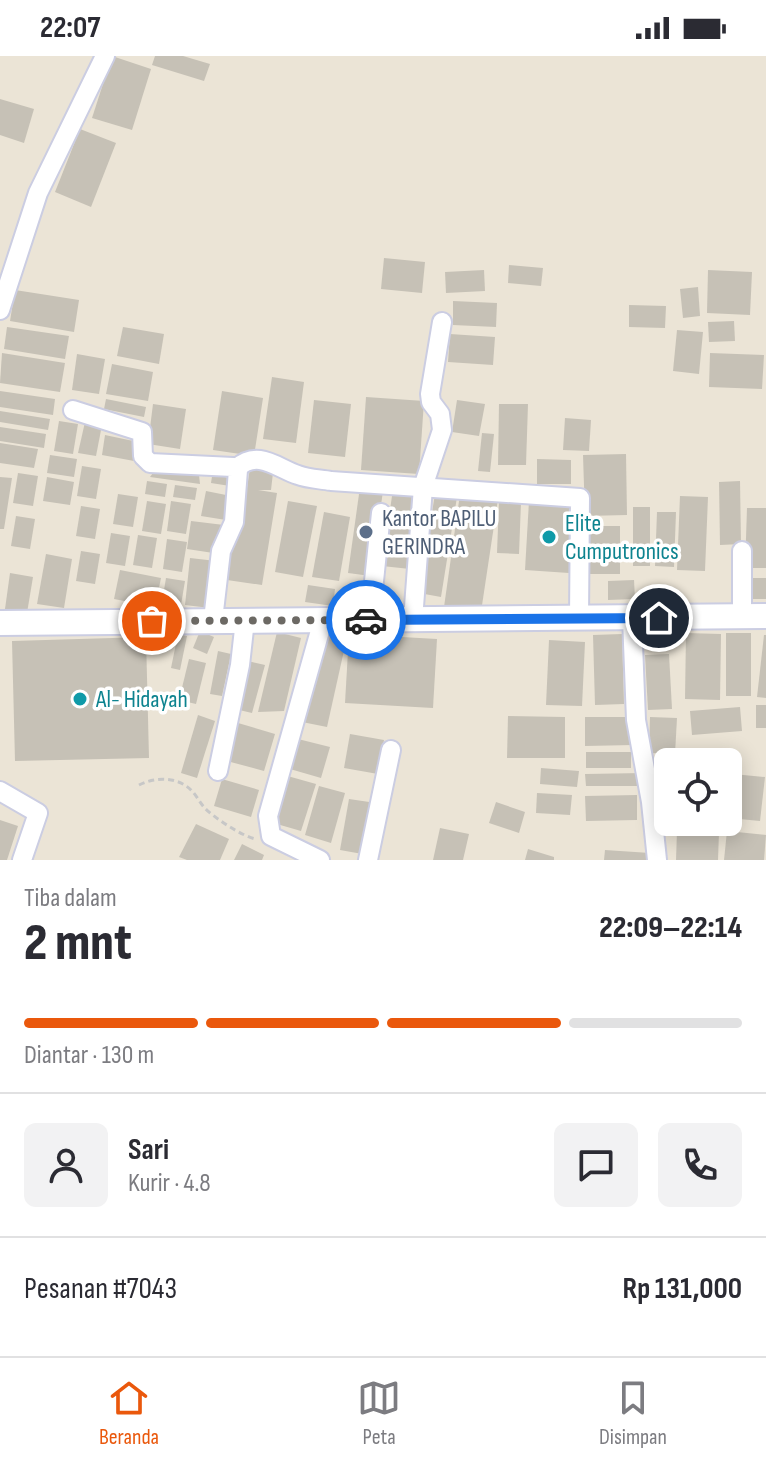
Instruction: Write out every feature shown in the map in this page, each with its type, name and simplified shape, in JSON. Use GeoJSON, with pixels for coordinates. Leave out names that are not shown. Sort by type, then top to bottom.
{"type":"FeatureCollection","features":[{"type":"Feature","properties":{"kind":"main road"},"geometry":{"type":"LineString","coordinates":[[0,623],[754,616]]}},
{"type":"Feature","properties":{"kind":"street"},"geometry":{"type":"LineString","coordinates":[[0,310],[38,193],[105,56]]}},
{"type":"Feature","properties":{"kind":"street"},"geometry":{"type":"LineString","coordinates":[[413,620],[423,487],[442,430],[440,414],[430,398],[442,322]]}},
{"type":"Feature","properties":{"kind":"street"},"geometry":{"type":"LineString","coordinates":[[73,410],[142,432],[143,456],[150,463],[237,468],[243,462],[264,460],[302,477],[580,498],[579,619]]}},
{"type":"Feature","properties":{"kind":"street"},"geometry":{"type":"LineString","coordinates":[[213,620],[221,551],[234,522],[240,475],[237,468]]}},
{"type":"Feature","properties":{"kind":"street"},"geometry":{"type":"LineString","coordinates":[[370,620],[381,513]]}},
{"type":"Feature","properties":{"kind":"street"},"geometry":{"type":"LineString","coordinates":[[742,551],[754,616]]}},
{"type":"Feature","properties":{"kind":"street"},"geometry":{"type":"LineString","coordinates":[[632,618],[636,720],[651,802],[657,860]]}},
{"type":"Feature","properties":{"kind":"street"},"geometry":{"type":"LineString","coordinates":[[218,771],[240,665],[245,620]]}},
{"type":"Feature","properties":{"kind":"street"},"geometry":{"type":"LineString","coordinates":[[320,860],[271,836],[268,816],[323,620]]}},
{"type":"Feature","properties":{"kind":"street"},"geometry":{"type":"LineString","coordinates":[[368,860],[391,750]]}},
{"type":"Feature","properties":{"kind":"street"},"geometry":{"type":"LineString","coordinates":[[0,791],[38,813],[22,860]]}},
{"type":"Feature","properties":{"kind":"path"},"geometry":{"type":"LineString","coordinates":[[139,785],[163,778],[176,782],[191,789],[205,809],[242,835],[252,839],[271,836]]}},
{"type":"Feature","properties":{"kind":"building"},"geometry":{"type":"Polygon","coordinates":[[[112,56],[151,69],[132,130],[92,118],[112,56]]]}},
{"type":"Feature","properties":{"kind":"building"},"geometry":{"type":"Polygon","coordinates":[[[155,56],[183,56],[210,64],[204,81],[152,65],[155,56]]]}},
{"type":"Feature","properties":{"kind":"building"},"geometry":{"type":"Polygon","coordinates":[[[0,99],[34,109],[24,143],[0,135],[0,99]]]}},
{"type":"Feature","properties":{"kind":"building"},"geometry":{"type":"Polygon","coordinates":[[[80,129],[116,143],[91,207],[55,192],[80,129]]]}},
{"type":"Feature","properties":{"kind":"building"},"geometry":{"type":"Polygon","coordinates":[[[384,258],[425,262],[422,293],[381,289],[384,258]]]}},
{"type":"Feature","properties":{"kind":"building"},"geometry":{"type":"Polygon","coordinates":[[[509,265],[543,268],[541,286],[508,283],[509,265]]]}},
{"type":"Feature","properties":{"kind":"building"},"geometry":{"type":"Polygon","coordinates":[[[484,270],[485,291],[446,293],[445,272],[484,270]]]}},
{"type":"Feature","properties":{"kind":"building"},"geometry":{"type":"Polygon","coordinates":[[[708,270],[752,272],[750,315],[707,313],[708,270]]]}},
{"type":"Feature","properties":{"kind":"building"},"geometry":{"type":"Polygon","coordinates":[[[698,287],[700,316],[683,318],[680,289],[698,287]]]}},
{"type":"Feature","properties":{"kind":"building"},"geometry":{"type":"Polygon","coordinates":[[[15,290],[79,300],[74,332],[10,321],[15,290]]]}},
{"type":"Feature","properties":{"kind":"building"},"geometry":{"type":"Polygon","coordinates":[[[453,301],[497,303],[496,327],[453,325],[453,301]]]}},
{"type":"Feature","properties":{"kind":"building"},"geometry":{"type":"Polygon","coordinates":[[[629,305],[666,306],[665,328],[629,327],[629,305]]]}},
{"type":"Feature","properties":{"kind":"building"},"geometry":{"type":"Polygon","coordinates":[[[734,321],[735,341],[709,342],[708,322],[734,321]]]}},
{"type":"Feature","properties":{"kind":"building"},"geometry":{"type":"Polygon","coordinates":[[[7,327],[69,336],[65,359],[4,349],[7,327]]]}},
{"type":"Feature","properties":{"kind":"building"},"geometry":{"type":"Polygon","coordinates":[[[123,327],[164,334],[159,364],[117,356],[123,327]]]}},
{"type":"Feature","properties":{"kind":"building"},"geometry":{"type":"Polygon","coordinates":[[[677,330],[703,332],[699,374],[673,371],[677,330]]]}},
{"type":"Feature","properties":{"kind":"building"},"geometry":{"type":"Polygon","coordinates":[[[450,334],[495,337],[493,365],[448,362],[450,334]]]}},
{"type":"Feature","properties":{"kind":"building"},"geometry":{"type":"Polygon","coordinates":[[[2,353],[65,363],[60,392],[0,383],[2,353]]]}},
{"type":"Feature","properties":{"kind":"building"},"geometry":{"type":"Polygon","coordinates":[[[710,353],[764,355],[762,389],[709,387],[710,353]]]}},
{"type":"Feature","properties":{"kind":"building"},"geometry":{"type":"Polygon","coordinates":[[[77,354],[105,359],[99,394],[72,390],[77,354]]]}},
{"type":"Feature","properties":{"kind":"building"},"geometry":{"type":"Polygon","coordinates":[[[112,364],[153,372],[148,401],[106,394],[112,364]]]}},
{"type":"Feature","properties":{"kind":"building"},"geometry":{"type":"Polygon","coordinates":[[[272,377],[304,382],[296,443],[263,439],[272,377]]]}},
{"type":"Feature","properties":{"kind":"building"},"geometry":{"type":"Polygon","coordinates":[[[0,391],[55,399],[53,415],[0,407],[0,391]]]}},
{"type":"Feature","properties":{"kind":"building"},"geometry":{"type":"Polygon","coordinates":[[[222,391],[263,398],[254,456],[213,450],[222,391]]]}},
{"type":"Feature","properties":{"kind":"building"},"geometry":{"type":"Polygon","coordinates":[[[366,397],[424,401],[419,474],[361,470],[366,397]]]}},
{"type":"Feature","properties":{"kind":"building"},"geometry":{"type":"Polygon","coordinates":[[[106,399],[146,407],[144,417],[104,409],[106,399]]]}},
{"type":"Feature","properties":{"kind":"building"},"geometry":{"type":"Polygon","coordinates":[[[314,400],[351,404],[345,457],[308,453],[314,400]]]}},
{"type":"Feature","properties":{"kind":"building"},"geometry":{"type":"Polygon","coordinates":[[[457,400],[485,404],[479,436],[452,432],[457,400]]]}},
{"type":"Feature","properties":{"kind":"building"},"geometry":{"type":"Polygon","coordinates":[[[153,404],[186,409],[180,449],[148,444],[153,404]]]}},
{"type":"Feature","properties":{"kind":"building"},"geometry":{"type":"Polygon","coordinates":[[[499,404],[528,404],[526,465],[498,465],[499,404]]]}},
{"type":"Feature","properties":{"kind":"building"},"geometry":{"type":"Polygon","coordinates":[[[0,411],[50,419],[48,430],[0,422],[0,411]]]}},
{"type":"Feature","properties":{"kind":"building"},"geometry":{"type":"Polygon","coordinates":[[[565,418],[591,420],[589,451],[563,450],[565,418]]]}},
{"type":"Feature","properties":{"kind":"building"},"geometry":{"type":"Polygon","coordinates":[[[59,421],[78,424],[73,454],[54,451],[59,421]]]}},
{"type":"Feature","properties":{"kind":"building"},"geometry":{"type":"Polygon","coordinates":[[[85,422],[102,425],[96,456],[78,453],[85,422]]]}},
{"type":"Feature","properties":{"kind":"building"},"geometry":{"type":"Polygon","coordinates":[[[0,427],[46,434],[44,448],[0,441],[0,427]]]}},
{"type":"Feature","properties":{"kind":"building"},"geometry":{"type":"Polygon","coordinates":[[[482,433],[494,434],[490,472],[478,471],[482,433]]]}},
{"type":"Feature","properties":{"kind":"building"},"geometry":{"type":"Polygon","coordinates":[[[105,435],[138,442],[134,461],[102,455],[105,435]]]}},
{"type":"Feature","properties":{"kind":"building"},"geometry":{"type":"Polygon","coordinates":[[[0,443],[38,449],[34,468],[0,463],[0,443]]]}},
{"type":"Feature","properties":{"kind":"building"},"geometry":{"type":"Polygon","coordinates":[[[626,454],[627,515],[585,516],[583,455],[626,454]]]}},
{"type":"Feature","properties":{"kind":"building"},"geometry":{"type":"Polygon","coordinates":[[[50,455],[77,459],[74,477],[47,473],[50,455]]]}},
{"type":"Feature","properties":{"kind":"building"},"geometry":{"type":"Polygon","coordinates":[[[537,459],[571,460],[571,484],[537,484],[537,459]]]}},
{"type":"Feature","properties":{"kind":"building"},"geometry":{"type":"Polygon","coordinates":[[[251,461],[274,464],[271,490],[258,490],[277,493],[262,585],[227,580],[241,487],[247,488],[251,461]]]}},
{"type":"Feature","properties":{"kind":"building"},"geometry":{"type":"Polygon","coordinates":[[[82,466],[101,469],[96,499],[77,496],[82,466]]]}},
{"type":"Feature","properties":{"kind":"building"},"geometry":{"type":"Polygon","coordinates":[[[156,469],[199,475],[200,484],[150,477],[156,469]]]}},
{"type":"Feature","properties":{"kind":"building"},"geometry":{"type":"Polygon","coordinates":[[[213,470],[227,478],[230,486],[211,483],[213,470]]]}},
{"type":"Feature","properties":{"kind":"building"},"geometry":{"type":"Polygon","coordinates":[[[18,473],[38,476],[33,506],[13,503],[18,473]]]}},
{"type":"Feature","properties":{"kind":"building"},"geometry":{"type":"Polygon","coordinates":[[[0,477],[12,478],[4,529],[0,529],[0,477]]]}},
{"type":"Feature","properties":{"kind":"building"},"geometry":{"type":"Polygon","coordinates":[[[47,477],[74,482],[70,505],[43,501],[47,477]]]}},
{"type":"Feature","properties":{"kind":"building"},"geometry":{"type":"Polygon","coordinates":[[[147,481],[167,484],[165,497],[145,494],[147,481]]]}},
{"type":"Feature","properties":{"kind":"building"},"geometry":{"type":"Polygon","coordinates":[[[740,481],[741,544],[720,545],[719,482],[740,481]]]}},
{"type":"Feature","properties":{"kind":"building"},"geometry":{"type":"Polygon","coordinates":[[[175,485],[197,488],[195,500],[173,497],[175,485]]]}},
{"type":"Feature","properties":{"kind":"building","name":"Kantor BAPILU GERINDRA"},"geometry":{"type":"Polygon","coordinates":[[[360,487],[383,491],[371,576],[348,573],[360,487]]]}},
{"type":"Feature","properties":{"kind":"building"},"geometry":{"type":"Polygon","coordinates":[[[393,489],[421,493],[410,569],[382,566],[393,489]]]}},
{"type":"Feature","properties":{"kind":"building"},"geometry":{"type":"Polygon","coordinates":[[[206,491],[231,496],[226,520],[201,516],[206,491]]]}},
{"type":"Feature","properties":{"kind":"building"},"geometry":{"type":"Polygon","coordinates":[[[118,494],[138,497],[133,527],[113,524],[118,494]]]}},
{"type":"Feature","properties":{"kind":"building"},"geometry":{"type":"Polygon","coordinates":[[[435,494],[457,497],[441,597],[419,593],[435,494]]]}},
{"type":"Feature","properties":{"kind":"building"},"geometry":{"type":"Polygon","coordinates":[[[460,494],[498,499],[481,612],[444,607],[460,494]]]}},
{"type":"Feature","properties":{"kind":"building"},"geometry":{"type":"Polygon","coordinates":[[[680,496],[708,497],[705,571],[677,570],[680,496]]]}},
{"type":"Feature","properties":{"kind":"building"},"geometry":{"type":"Polygon","coordinates":[[[147,501],[166,504],[161,534],[142,531],[147,501]]]}},
{"type":"Feature","properties":{"kind":"building"},"geometry":{"type":"Polygon","coordinates":[[[171,501],[191,504],[186,534],[167,531],[171,501]]]}},
{"type":"Feature","properties":{"kind":"building"},"geometry":{"type":"Polygon","coordinates":[[[288,501],[317,506],[303,577],[275,572],[288,501]]]}},
{"type":"Feature","properties":{"kind":"building"},"geometry":{"type":"Polygon","coordinates":[[[499,501],[521,502],[519,554],[497,553],[499,501]]]}},
{"type":"Feature","properties":{"kind":"building","name":"Elite Cumputronics"},"geometry":{"type":"Polygon","coordinates":[[[529,501],[573,504],[569,573],[525,570],[529,501]]]}},
{"type":"Feature","properties":{"kind":"building"},"geometry":{"type":"Polygon","coordinates":[[[81,506],[100,509],[95,539],[76,536],[81,506]]]}},
{"type":"Feature","properties":{"kind":"building"},"geometry":{"type":"Polygon","coordinates":[[[633,507],[650,507],[650,566],[633,566],[633,507]]]}},
{"type":"Feature","properties":{"kind":"building"},"geometry":{"type":"Polygon","coordinates":[[[747,508],[766,508],[766,568],[745,568],[747,508]]]}},
{"type":"Feature","properties":{"kind":"building"},"geometry":{"type":"Polygon","coordinates":[[[324,512],[350,517],[339,581],[312,577],[324,512]]]}},
{"type":"Feature","properties":{"kind":"building"},"geometry":{"type":"Polygon","coordinates":[[[657,512],[676,512],[674,567],[655,566],[657,512]]]}},
{"type":"Feature","properties":{"kind":"building"},"geometry":{"type":"Polygon","coordinates":[[[16,516],[35,519],[30,549],[11,546],[16,516]]]}},
{"type":"Feature","properties":{"kind":"building"},"geometry":{"type":"Polygon","coordinates":[[[191,521],[224,525],[220,554],[187,549],[191,521]]]}},
{"type":"Feature","properties":{"kind":"building"},"geometry":{"type":"Polygon","coordinates":[[[583,526],[620,526],[620,574],[584,574],[583,526]]]}},
{"type":"Feature","properties":{"kind":"building"},"geometry":{"type":"Polygon","coordinates":[[[111,533],[130,536],[125,566],[106,563],[111,533]]]}},
{"type":"Feature","properties":{"kind":"building"},"geometry":{"type":"Polygon","coordinates":[[[138,535],[157,538],[152,568],[133,565],[138,535]]]}},
{"type":"Feature","properties":{"kind":"building"},"geometry":{"type":"Polygon","coordinates":[[[167,539],[187,542],[182,572],[163,569],[167,539]]]}},
{"type":"Feature","properties":{"kind":"building"},"geometry":{"type":"Polygon","coordinates":[[[81,551],[100,554],[95,584],[76,581],[81,551]]]}},
{"type":"Feature","properties":{"kind":"building"},"geometry":{"type":"Polygon","coordinates":[[[46,554],[72,559],[64,608],[37,604],[46,554]]]}},
{"type":"Feature","properties":{"kind":"building"},"geometry":{"type":"Polygon","coordinates":[[[190,558],[216,561],[210,608],[185,605],[190,558]]]}},
{"type":"Feature","properties":{"kind":"building"},"geometry":{"type":"Polygon","coordinates":[[[120,570],[161,578],[155,607],[114,599],[120,570]]]}},
{"type":"Feature","properties":{"kind":"building"},"geometry":{"type":"Polygon","coordinates":[[[10,573],[33,577],[27,613],[5,609],[10,573]]]}},
{"type":"Feature","properties":{"kind":"building"},"geometry":{"type":"Polygon","coordinates":[[[166,578],[185,581],[180,611],[161,608],[166,578]]]}},
{"type":"Feature","properties":{"kind":"building"},"geometry":{"type":"Polygon","coordinates":[[[751,578],[766,578],[766,599],[750,599],[751,578]]]}},
{"type":"Feature","properties":{"kind":"building"},"geometry":{"type":"Polygon","coordinates":[[[634,580],[635,599],[608,600],[608,581],[634,580]]]}},
{"type":"Feature","properties":{"kind":"building"},"geometry":{"type":"Polygon","coordinates":[[[308,585],[335,589],[333,606],[305,602],[308,585]]]}},
{"type":"Feature","properties":{"kind":"building"},"geometry":{"type":"Polygon","coordinates":[[[200,631],[214,637],[207,654],[193,648],[200,631]]]}},
{"type":"Feature","properties":{"kind":"building"},"geometry":{"type":"Polygon","coordinates":[[[323,631],[347,637],[327,727],[302,722],[323,631]]]}},
{"type":"Feature","properties":{"kind":"building"},"geometry":{"type":"Polygon","coordinates":[[[277,632],[301,638],[284,711],[258,712],[277,632]]]}},
{"type":"Feature","properties":{"kind":"building"},"geometry":{"type":"Polygon","coordinates":[[[686,633],[721,634],[720,700],[685,699],[686,633]]]}},
{"type":"Feature","properties":{"kind":"building"},"geometry":{"type":"Polygon","coordinates":[[[726,633],[751,633],[751,696],[726,696],[726,633]]]}},
{"type":"Feature","properties":{"kind":"building"},"geometry":{"type":"Polygon","coordinates":[[[178,634],[187,636],[180,670],[171,668],[178,634]]]}},
{"type":"Feature","properties":{"kind":"building"},"geometry":{"type":"Polygon","coordinates":[[[349,634],[437,639],[433,708],[345,703],[349,634]]]}},
{"type":"Feature","properties":{"kind":"building"},"geometry":{"type":"Polygon","coordinates":[[[622,634],[624,704],[595,705],[593,635],[622,634]]]}},
{"type":"Feature","properties":{"kind":"building"},"geometry":{"type":"Polygon","coordinates":[[[766,635],[766,698],[757,697],[766,635]]]}},
{"type":"Feature","properties":{"kind":"building","name":"Al- Hidayah"},"geometry":{"type":"Polygon","coordinates":[[[146,637],[149,758],[15,761],[12,641],[146,637]]]}},
{"type":"Feature","properties":{"kind":"building"},"geometry":{"type":"Polygon","coordinates":[[[549,640],[585,642],[582,706],[546,705],[549,640]]]}},
{"type":"Feature","properties":{"kind":"building"},"geometry":{"type":"Polygon","coordinates":[[[218,651],[231,654],[222,696],[210,694],[218,651]]]}},
{"type":"Feature","properties":{"kind":"building"},"geometry":{"type":"Polygon","coordinates":[[[669,654],[672,709],[648,710],[645,655],[669,654]]]}},
{"type":"Feature","properties":{"kind":"building"},"geometry":{"type":"Polygon","coordinates":[[[189,659],[206,663],[196,704],[179,700],[189,659]]]}},
{"type":"Feature","properties":{"kind":"building"},"geometry":{"type":"Polygon","coordinates":[[[248,661],[265,665],[252,713],[235,709],[248,661]]]}},
{"type":"Feature","properties":{"kind":"building"},"geometry":{"type":"Polygon","coordinates":[[[756,705],[766,705],[766,728],[756,728],[756,705]]]}},
{"type":"Feature","properties":{"kind":"building"},"geometry":{"type":"Polygon","coordinates":[[[740,707],[742,731],[692,735],[690,711],[740,707]]]}},
{"type":"Feature","properties":{"kind":"building"},"geometry":{"type":"Polygon","coordinates":[[[198,715],[215,721],[197,778],[181,773],[198,715]]]}},
{"type":"Feature","properties":{"kind":"building"},"geometry":{"type":"Polygon","coordinates":[[[508,716],[565,717],[565,758],[507,758],[508,716]]]}},
{"type":"Feature","properties":{"kind":"building"},"geometry":{"type":"Polygon","coordinates":[[[585,717],[633,717],[633,745],[585,746],[585,717]]]}},
{"type":"Feature","properties":{"kind":"building"},"geometry":{"type":"Polygon","coordinates":[[[650,717],[677,718],[675,748],[654,748],[654,753],[649,753],[650,717]]]}},
{"type":"Feature","properties":{"kind":"building"},"geometry":{"type":"Polygon","coordinates":[[[238,723],[275,734],[264,771],[227,761],[238,723]]]}},
{"type":"Feature","properties":{"kind":"building"},"geometry":{"type":"Polygon","coordinates":[[[350,734],[384,740],[378,774],[344,768],[350,734]]]}},
{"type":"Feature","properties":{"kind":"building"},"geometry":{"type":"Polygon","coordinates":[[[298,739],[330,747],[321,778],[290,769],[298,739]]]}},
{"type":"Feature","properties":{"kind":"building"},"geometry":{"type":"Polygon","coordinates":[[[586,752],[631,752],[631,768],[586,768],[586,752]]]}},
{"type":"Feature","properties":{"kind":"building"},"geometry":{"type":"Polygon","coordinates":[[[541,768],[579,771],[577,787],[540,784],[541,768]]]}},
{"type":"Feature","properties":{"kind":"building"},"geometry":{"type":"Polygon","coordinates":[[[643,773],[643,786],[586,786],[585,774],[643,773]]]}},
{"type":"Feature","properties":{"kind":"building"},"geometry":{"type":"Polygon","coordinates":[[[284,775],[316,784],[301,831],[270,822],[284,775]]]}},
{"type":"Feature","properties":{"kind":"building"},"geometry":{"type":"Polygon","coordinates":[[[742,775],[765,777],[760,821],[742,819],[742,775]]]}},
{"type":"Feature","properties":{"kind":"building"},"geometry":{"type":"Polygon","coordinates":[[[222,779],[259,790],[251,817],[214,806],[222,779]]]}},
{"type":"Feature","properties":{"kind":"building"},"geometry":{"type":"Polygon","coordinates":[[[319,786],[345,793],[331,843],[305,835],[319,786]]]}},
{"type":"Feature","properties":{"kind":"building"},"geometry":{"type":"Polygon","coordinates":[[[537,793],[572,795],[570,815],[536,813],[537,793]]]}},
{"type":"Feature","properties":{"kind":"building"},"geometry":{"type":"Polygon","coordinates":[[[637,795],[637,820],[586,821],[585,796],[637,795]]]}},
{"type":"Feature","properties":{"kind":"building"},"geometry":{"type":"Polygon","coordinates":[[[349,799],[376,803],[368,855],[340,850],[349,799]]]}},
{"type":"Feature","properties":{"kind":"building"},"geometry":{"type":"Polygon","coordinates":[[[496,802],[525,812],[519,833],[489,823],[496,802]]]}},
{"type":"Feature","properties":{"kind":"building"},"geometry":{"type":"Polygon","coordinates":[[[0,820],[18,826],[7,860],[0,860],[0,820]]]}},
{"type":"Feature","properties":{"kind":"building"},"geometry":{"type":"Polygon","coordinates":[[[196,824],[229,839],[220,860],[187,860],[179,857],[196,824]]]}},
{"type":"Feature","properties":{"kind":"building"},"geometry":{"type":"Polygon","coordinates":[[[440,828],[469,834],[463,860],[433,860],[440,828]]]}},
{"type":"Feature","properties":{"kind":"building"},"geometry":{"type":"Polygon","coordinates":[[[742,833],[766,835],[764,860],[724,860],[726,836],[742,836],[742,833]]]}},
{"type":"Feature","properties":{"kind":"building"},"geometry":{"type":"Polygon","coordinates":[[[677,836],[719,836],[718,860],[676,860],[677,836]]]}},
{"type":"Feature","properties":{"kind":"building"},"geometry":{"type":"Polygon","coordinates":[[[242,844],[264,855],[262,860],[234,860],[242,844]]]}},
{"type":"Feature","properties":{"kind":"building"},"geometry":{"type":"Polygon","coordinates":[[[528,849],[554,857],[554,860],[525,860],[528,849]]]}},
{"type":"Feature","properties":{"kind":"building"},"geometry":{"type":"Polygon","coordinates":[[[605,850],[650,853],[650,860],[604,860],[605,850]]]}},
{"type":"Feature","properties":{"kind":"way so far"},"geometry":{"type":"LineString","coordinates":[[152,621],[366,620]]}},
{"type":"Feature","properties":{"kind":"place","name":"Kantor BAPILU GERINDRA"},"geometry":{"type":"Point","coordinates":[366,532]}},
{"type":"Feature","properties":{"kind":"place","name":"Elite Cumputronics"},"geometry":{"type":"Point","coordinates":[549,537]}},
{"type":"Feature","properties":{"kind":"place","name":"Al- Hidayah"},"geometry":{"type":"Point","coordinates":[80,699]}},
{"type":"Feature","properties":{"kind":"route"},"geometry":{"type":"LineString","coordinates":[[366,620],[659,618]]}}]}
